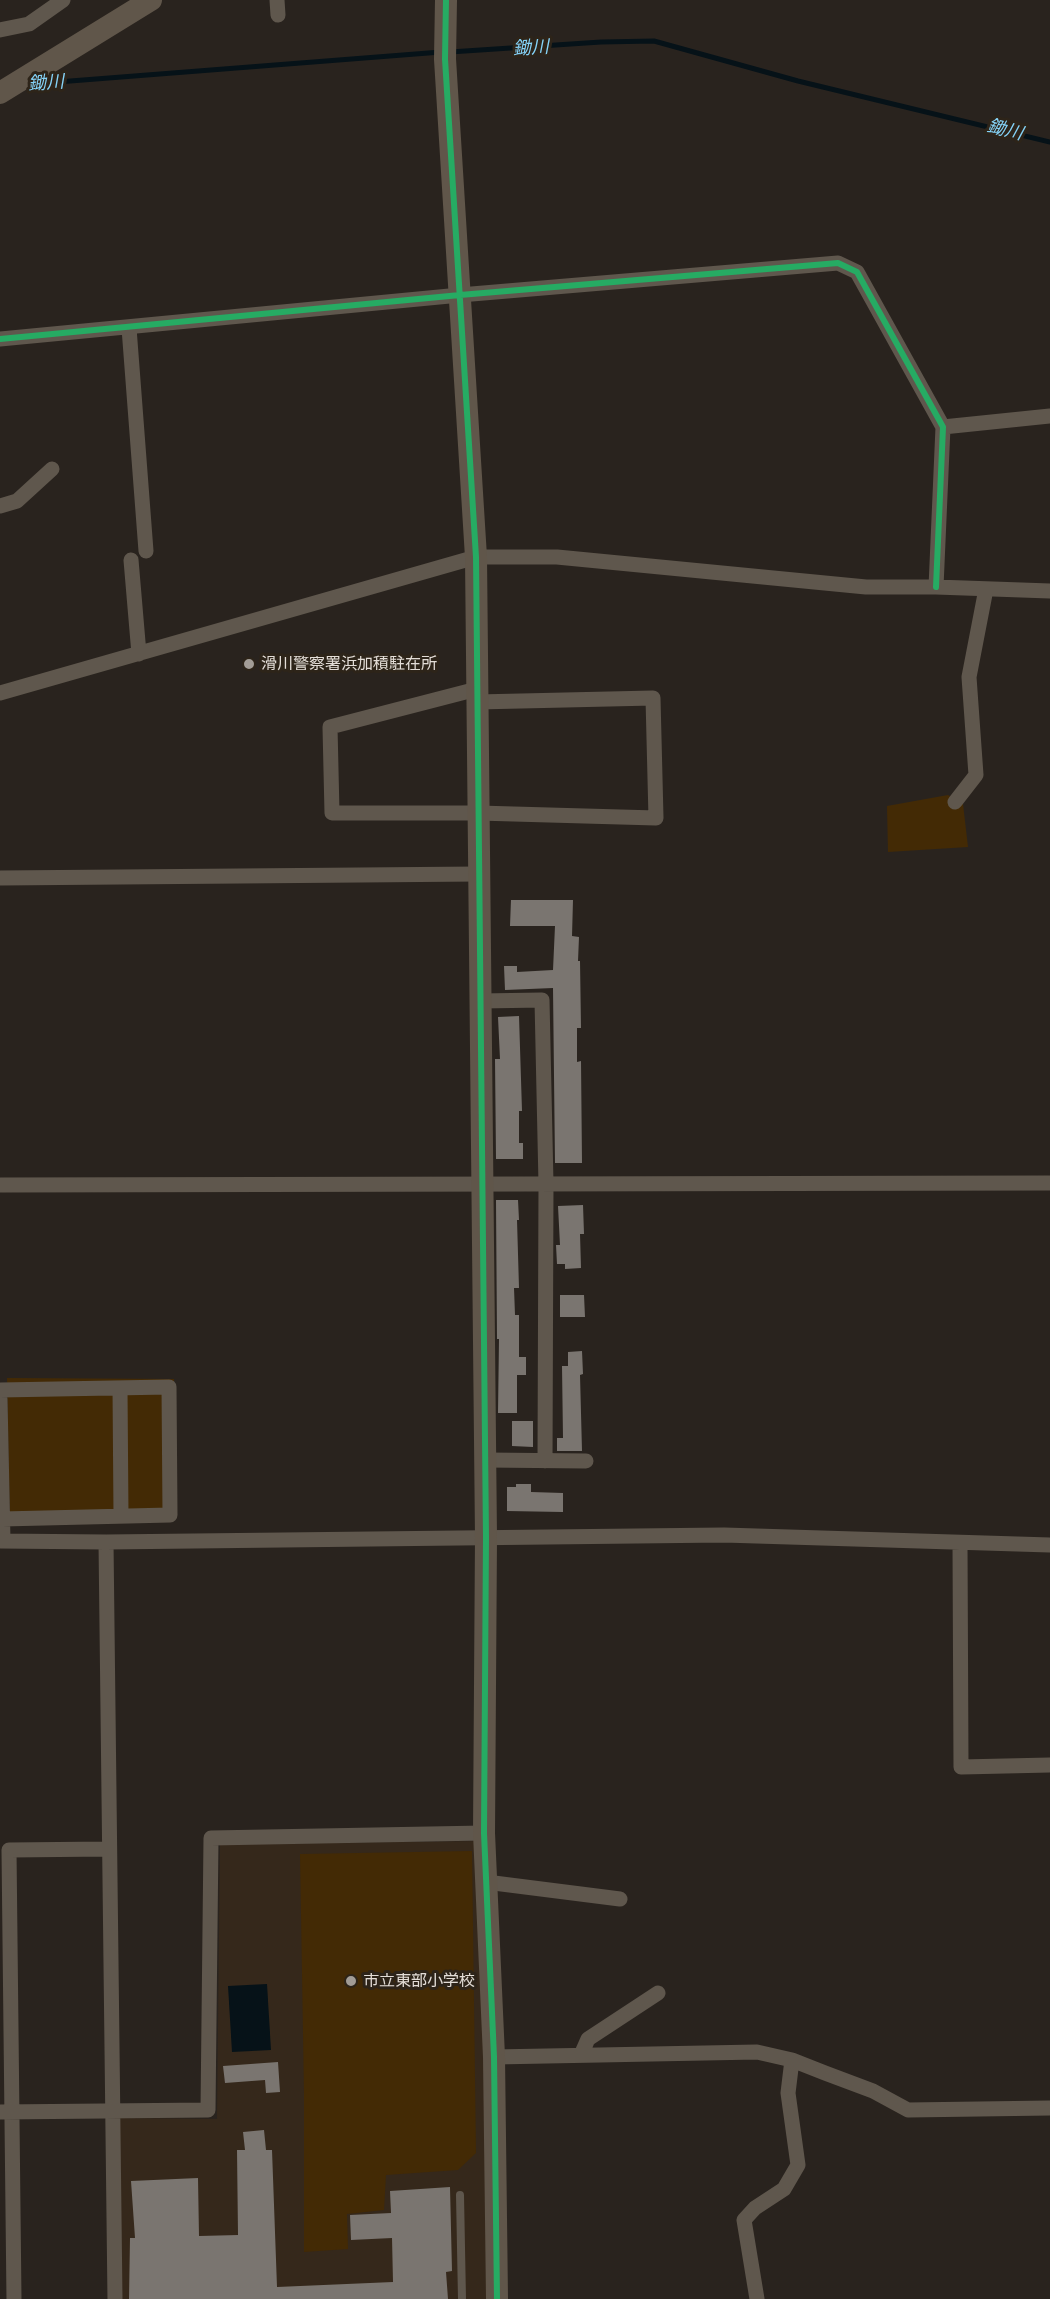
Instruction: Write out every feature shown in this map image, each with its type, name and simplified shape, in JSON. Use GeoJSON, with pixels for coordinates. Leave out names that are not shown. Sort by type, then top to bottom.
{"type":"FeatureCollection","features":[{"type":"Feature","properties":{"kind":"street"},"geometry":{"type":"LineString","coordinates":[[0,30],[29,24],[63,0]]}},
{"type":"Feature","properties":{"kind":"street"},"geometry":{"type":"LineString","coordinates":[[0,93],[151,0]]}},
{"type":"Feature","properties":{"kind":"street"},"geometry":{"type":"LineString","coordinates":[[446,0],[445,59],[476,557],[486,1460],[484,1833],[494,2057],[497,2299]]}},
{"type":"Feature","properties":{"kind":"street"},"geometry":{"type":"LineString","coordinates":[[0,339],[838,262],[857,272],[943,427],[936,587]]}},
{"type":"Feature","properties":{"kind":"street"},"geometry":{"type":"LineString","coordinates":[[129,328],[147,551]]}},
{"type":"Feature","properties":{"kind":"street"},"geometry":{"type":"LineString","coordinates":[[943,427],[1050,416]]}},
{"type":"Feature","properties":{"kind":"street"},"geometry":{"type":"LineString","coordinates":[[0,506],[17,501],[52,469]]}},
{"type":"Feature","properties":{"kind":"street"},"geometry":{"type":"LineString","coordinates":[[0,693],[476,557],[557,557],[866,586],[1050,591]]}},
{"type":"Feature","properties":{"kind":"street"},"geometry":{"type":"LineString","coordinates":[[131,560],[139,654]]}},
{"type":"Feature","properties":{"kind":"street"},"geometry":{"type":"LineString","coordinates":[[955,802],[976,776],[969,677],[986,589]]}},
{"type":"Feature","properties":{"kind":"street"},"geometry":{"type":"LineString","coordinates":[[477,696],[653,699],[657,818],[478,813],[332,813],[330,727],[477,696]]}},
{"type":"Feature","properties":{"kind":"street"},"geometry":{"type":"LineString","coordinates":[[0,878],[479,874]]}},
{"type":"Feature","properties":{"kind":"street"},"geometry":{"type":"LineString","coordinates":[[481,1001],[542,1000],[546,1184],[545,1461]]}},
{"type":"Feature","properties":{"kind":"street"},"geometry":{"type":"LineString","coordinates":[[0,1185],[1050,1183]]}},
{"type":"Feature","properties":{"kind":"street"},"geometry":{"type":"LineString","coordinates":[[0,1389],[169,1387],[170,1515],[2,1519]]}},
{"type":"Feature","properties":{"kind":"street"},"geometry":{"type":"LineString","coordinates":[[120,1388],[122,1516]]}},
{"type":"Feature","properties":{"kind":"street"},"geometry":{"type":"LineString","coordinates":[[0,1399],[1,1541],[106,1542],[724,1535],[1050,1545]]}},
{"type":"Feature","properties":{"kind":"street"},"geometry":{"type":"LineString","coordinates":[[486,1460],[586,1461]]}},
{"type":"Feature","properties":{"kind":"street"},"geometry":{"type":"LineString","coordinates":[[106,1542],[115,2299]]}},
{"type":"Feature","properties":{"kind":"street"},"geometry":{"type":"LineString","coordinates":[[960,1543],[961,1767],[1050,1765]]}},
{"type":"Feature","properties":{"kind":"street"},"geometry":{"type":"LineString","coordinates":[[5,2112],[208,2110],[211,1838],[484,1833]]}},
{"type":"Feature","properties":{"kind":"street"},"geometry":{"type":"LineString","coordinates":[[14,2299],[5,2112],[9,1850],[108,1849]]}},
{"type":"Feature","properties":{"kind":"street"},"geometry":{"type":"LineString","coordinates":[[486,1882],[620,1899]]}},
{"type":"Feature","properties":{"kind":"street"},"geometry":{"type":"LineString","coordinates":[[580,2055],[588,2039],[658,1993]]}},
{"type":"Feature","properties":{"kind":"street"},"geometry":{"type":"LineString","coordinates":[[494,2057],[757,2052],[792,2060],[873,2091],[908,2110],[1050,2108]]}},
{"type":"Feature","properties":{"kind":"street"},"geometry":{"type":"LineString","coordinates":[[757,2299],[744,2220],[755,2208],[784,2189],[798,2165],[788,2092],[792,2060]]}},
{"type":"Feature","properties":{"kind":"lane"},"geometry":{"type":"LineString","coordinates":[[460,2195],[462,2299]]}},
{"type":"Feature","properties":{"kind":"shaded area"},"geometry":{"type":"Polygon","coordinates":[[[948,795],[963,804],[968,847],[888,852],[887,806],[948,795]]]}},
{"type":"Feature","properties":{"kind":"shaded area"},"geometry":{"type":"Polygon","coordinates":[[[7,1378],[174,1379],[175,1519],[10,1523],[7,1378]]]}},
{"type":"Feature","properties":{"kind":"shaded area","name":"市立東部小学校"},"geometry":{"type":"Polygon","coordinates":[[[482,1841],[487,2299],[120,2299],[117,2118],[217,2119],[220,1844],[482,1841]]]}},
{"type":"Feature","properties":{"kind":"shaded area"},"geometry":{"type":"Polygon","coordinates":[[[472,1851],[476,2153],[458,2170],[386,2175],[384,2210],[347,2214],[348,2249],[304,2252],[300,1854],[472,1851]]]}},
{"type":"Feature","properties":{"kind":"shaded area"},"geometry":{"type":"Polygon","coordinates":[[[267,1984],[271,2050],[232,2052],[228,1986],[267,1984]]]}},
{"type":"Feature","properties":{"kind":"building"},"geometry":{"type":"Polygon","coordinates":[[[511,900],[573,900],[572,936],[579,937],[578,961],[580,961],[581,1028],[577,1028],[577,1062],[581,1061],[582,1163],[555,1163],[553,988],[505,990],[504,966],[517,966],[517,972],[553,970],[555,926],[510,926],[511,900]]]}},
{"type":"Feature","properties":{"kind":"building"},"geometry":{"type":"Polygon","coordinates":[[[519,1016],[522,1111],[519,1111],[519,1143],[523,1143],[523,1159],[496,1159],[495,1059],[500,1059],[498,1017],[519,1016]]]}},
{"type":"Feature","properties":{"kind":"building"},"geometry":{"type":"Polygon","coordinates":[[[496,1200],[518,1200],[519,1288],[514,1288],[515,1315],[519,1315],[519,1357],[526,1357],[526,1375],[517,1375],[517,1413],[498,1413],[496,1200]]]}},
{"type":"Feature","properties":{"kind":"building"},"geometry":{"type":"Polygon","coordinates":[[[583,1205],[584,1234],[580,1234],[581,1268],[565,1269],[565,1264],[557,1264],[556,1245],[560,1245],[558,1206],[583,1205]]]}},
{"type":"Feature","properties":{"kind":"building"},"geometry":{"type":"Polygon","coordinates":[[[560,1295],[584,1295],[585,1317],[560,1317],[560,1295]]]}},
{"type":"Feature","properties":{"kind":"building"},"geometry":{"type":"Polygon","coordinates":[[[582,1351],[583,1374],[580,1375],[582,1451],[557,1451],[557,1438],[563,1438],[562,1366],[568,1366],[568,1352],[582,1351]]]}},
{"type":"Feature","properties":{"kind":"building"},"geometry":{"type":"Polygon","coordinates":[[[512,1421],[533,1421],[533,1447],[512,1446],[512,1421]]]}},
{"type":"Feature","properties":{"kind":"building"},"geometry":{"type":"Polygon","coordinates":[[[516,1484],[531,1484],[531,1492],[563,1493],[563,1512],[507,1511],[507,1487],[516,1487],[516,1484]]]}},
{"type":"Feature","properties":{"kind":"building"},"geometry":{"type":"Polygon","coordinates":[[[278,2062],[280,2092],[266,2093],[265,2080],[225,2083],[223,2066],[278,2062]]]}},
{"type":"Feature","properties":{"kind":"building"},"geometry":{"type":"Polygon","coordinates":[[[264,2130],[266,2150],[272,2150],[277,2287],[393,2282],[392,2238],[351,2240],[350,2215],[391,2213],[390,2191],[450,2187],[452,2271],[446,2272],[448,2299],[129,2299],[130,2238],[135,2238],[131,2181],[198,2178],[199,2236],[238,2235],[237,2150],[245,2150],[243,2132],[264,2130]]]}},
{"type":"Feature","properties":{"kind":"waterway","name":"鋤川"},"geometry":{"type":"LineString","coordinates":[[450,52],[601,42],[654,41],[798,81],[1050,142]]}},
{"type":"Feature","properties":{"kind":"waterway","name":"鋤川"},"geometry":{"type":"LineString","coordinates":[[32,84],[441,52]]}},
{"type":"Feature","properties":{"kind":"cycle path"},"geometry":{"type":"LineString","coordinates":[[446,0],[445,59],[476,557],[486,1537],[484,1833],[494,2057],[497,2299]]}},
{"type":"Feature","properties":{"kind":"cycle path"},"geometry":{"type":"LineString","coordinates":[[0,339],[460,295],[838,263],[857,272],[943,427],[936,587]]}},
{"type":"Feature","properties":{"kind":"place","name":"滑川警察署浜加積駐在所"},"geometry":{"type":"Point","coordinates":[249,664]}},
{"type":"Feature","properties":{"kind":"place","name":"市立東部小学校"},"geometry":{"type":"Point","coordinates":[351,1981]}}]}
